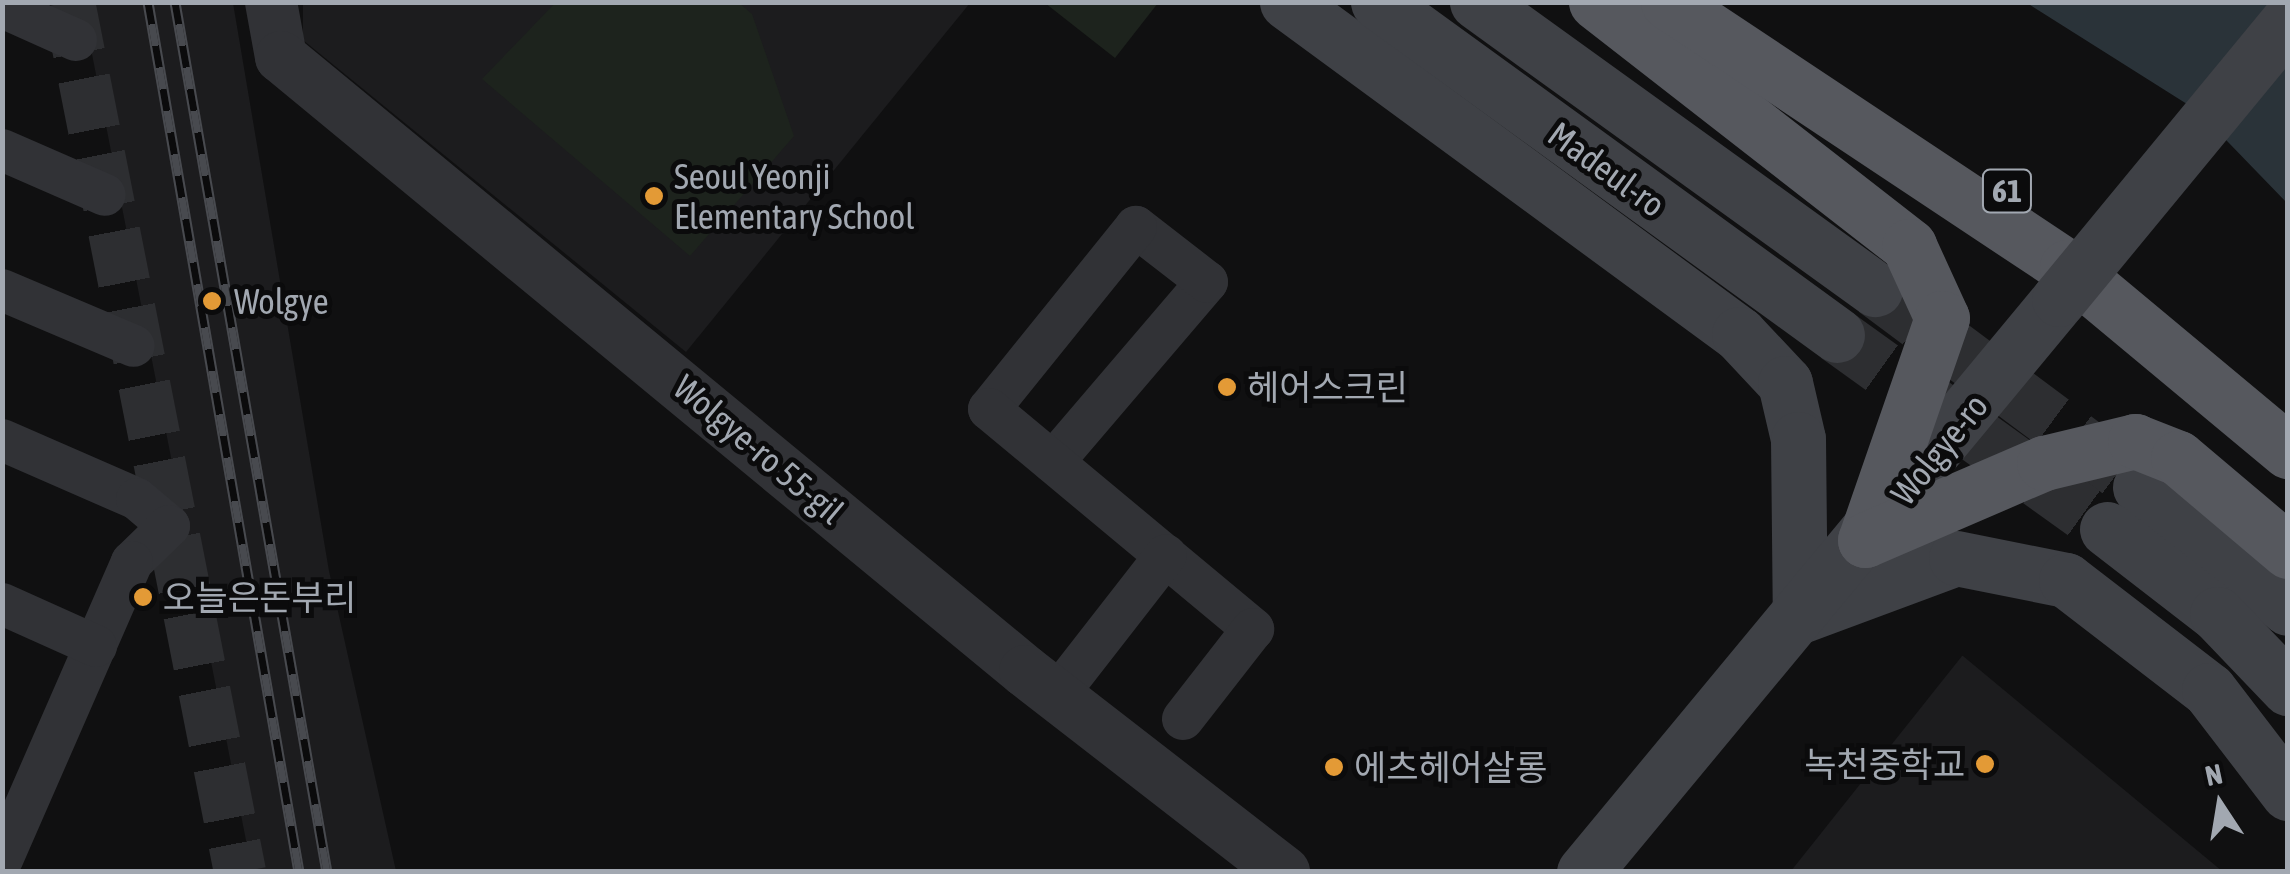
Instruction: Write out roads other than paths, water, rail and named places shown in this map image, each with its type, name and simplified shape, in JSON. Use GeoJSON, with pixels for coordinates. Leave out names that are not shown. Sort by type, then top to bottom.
{"type":"FeatureCollection","features":[{"type":"Feature","properties":{"kind":"highway"},"geometry":{"type":"LineString","coordinates":[[1596,2],[1909,246],[1942,318],[1864,540]]}},
{"type":"Feature","properties":{"kind":"highway"},"geometry":{"type":"LineString","coordinates":[[1668,2],[2067,266],[2288,451]]}},
{"type":"Feature","properties":{"kind":"highway","name":"61"},"geometry":{"type":"LineString","coordinates":[[1708,2],[2059,225],[2288,404]]}},
{"type":"Feature","properties":{"kind":"highway"},"geometry":{"type":"LineString","coordinates":[[1864,540],[2044,463],[2135,440],[2191,467],[2288,551]]}},
{"type":"Feature","properties":{"kind":"main road"},"geometry":{"type":"LineString","coordinates":[[1288,2],[1739,334],[1785,383],[1798,440],[1800,616],[1956,558],[2066,580],[2209,690],[2288,794]]}},
{"type":"Feature","properties":{"kind":"main road","name":"Madeul-ro"},"geometry":{"type":"LineString","coordinates":[[1378,2],[1837,335]]}},
{"type":"Feature","properties":{"kind":"main road","name":"Madeul-ro"},"geometry":{"type":"LineString","coordinates":[[1477,2],[1876,288]]}},
{"type":"Feature","properties":{"kind":"main road","name":"Wolgye-ro"},"geometry":{"type":"LineString","coordinates":[[1584,872],[1864,540],[2288,21]]}},
{"type":"Feature","properties":{"kind":"main road"},"geometry":{"type":"LineString","coordinates":[[2140,487],[2288,608]]}},
{"type":"Feature","properties":{"kind":"main road"},"geometry":{"type":"LineString","coordinates":[[2107,529],[2217,614],[2288,688]]}},
{"type":"Feature","properties":{"kind":"street","name":"Wolgye-ro 55-gil"},"geometry":{"type":"LineString","coordinates":[[271,2],[281,58],[1057,695],[1284,872]]}},
{"type":"Feature","properties":{"kind":"street"},"geometry":{"type":"LineString","coordinates":[[2,7],[76,40]]}},
{"type":"Feature","properties":{"kind":"street"},"geometry":{"type":"LineString","coordinates":[[2,150],[105,195]]}},
{"type":"Feature","properties":{"kind":"street"},"geometry":{"type":"LineString","coordinates":[[1053,462],[1208,282],[1136,227],[989,409],[1254,629],[1183,719]]}},
{"type":"Feature","properties":{"kind":"street"},"geometry":{"type":"LineString","coordinates":[[2,290],[134,346]]}},
{"type":"Feature","properties":{"kind":"street"},"geometry":{"type":"LineString","coordinates":[[2,440],[137,499],[169,526],[132,562],[96,646],[19,776],[2,859]]}},
{"type":"Feature","properties":{"kind":"street"},"geometry":{"type":"LineString","coordinates":[[1057,695],[1166,555]]}},
{"type":"Feature","properties":{"kind":"street"},"geometry":{"type":"LineString","coordinates":[[2,604],[96,646]]}},
{"type":"Feature","properties":{"kind":"tunnel"},"geometry":{"type":"LineString","coordinates":[[69,2],[240,872]]}},
{"type":"Feature","properties":{"kind":"tunnel"},"geometry":{"type":"LineString","coordinates":[[1875,289],[2122,473]]}},
{"type":"Feature","properties":{"kind":"tunnel"},"geometry":{"type":"LineString","coordinates":[[1837,335],[2107,529]]}},
{"type":"Feature","properties":{"kind":"railway"},"geometry":{"type":"LineString","coordinates":[[148,2],[299,872]]}},
{"type":"Feature","properties":{"kind":"railway"},"geometry":{"type":"LineString","coordinates":[[175,2],[327,872]]}},
{"type":"Feature","properties":{"kind":"place","name":"Seoul Yeonji Elementary School"},"geometry":{"type":"Point","coordinates":[654,196]}},
{"type":"Feature","properties":{"kind":"place","name":"Wolgye"},"geometry":{"type":"Point","coordinates":[212,301]}},
{"type":"Feature","properties":{"kind":"place","name":"헤어스크린"},"geometry":{"type":"Point","coordinates":[1227,387]}},
{"type":"Feature","properties":{"kind":"place","name":"오늘은돈부리"},"geometry":{"type":"Point","coordinates":[143,597]}},
{"type":"Feature","properties":{"kind":"place","name":"녹천중학교"},"geometry":{"type":"Point","coordinates":[1985,764]}},
{"type":"Feature","properties":{"kind":"place","name":"에츠헤어살롱"},"geometry":{"type":"Point","coordinates":[1334,767]}}]}
